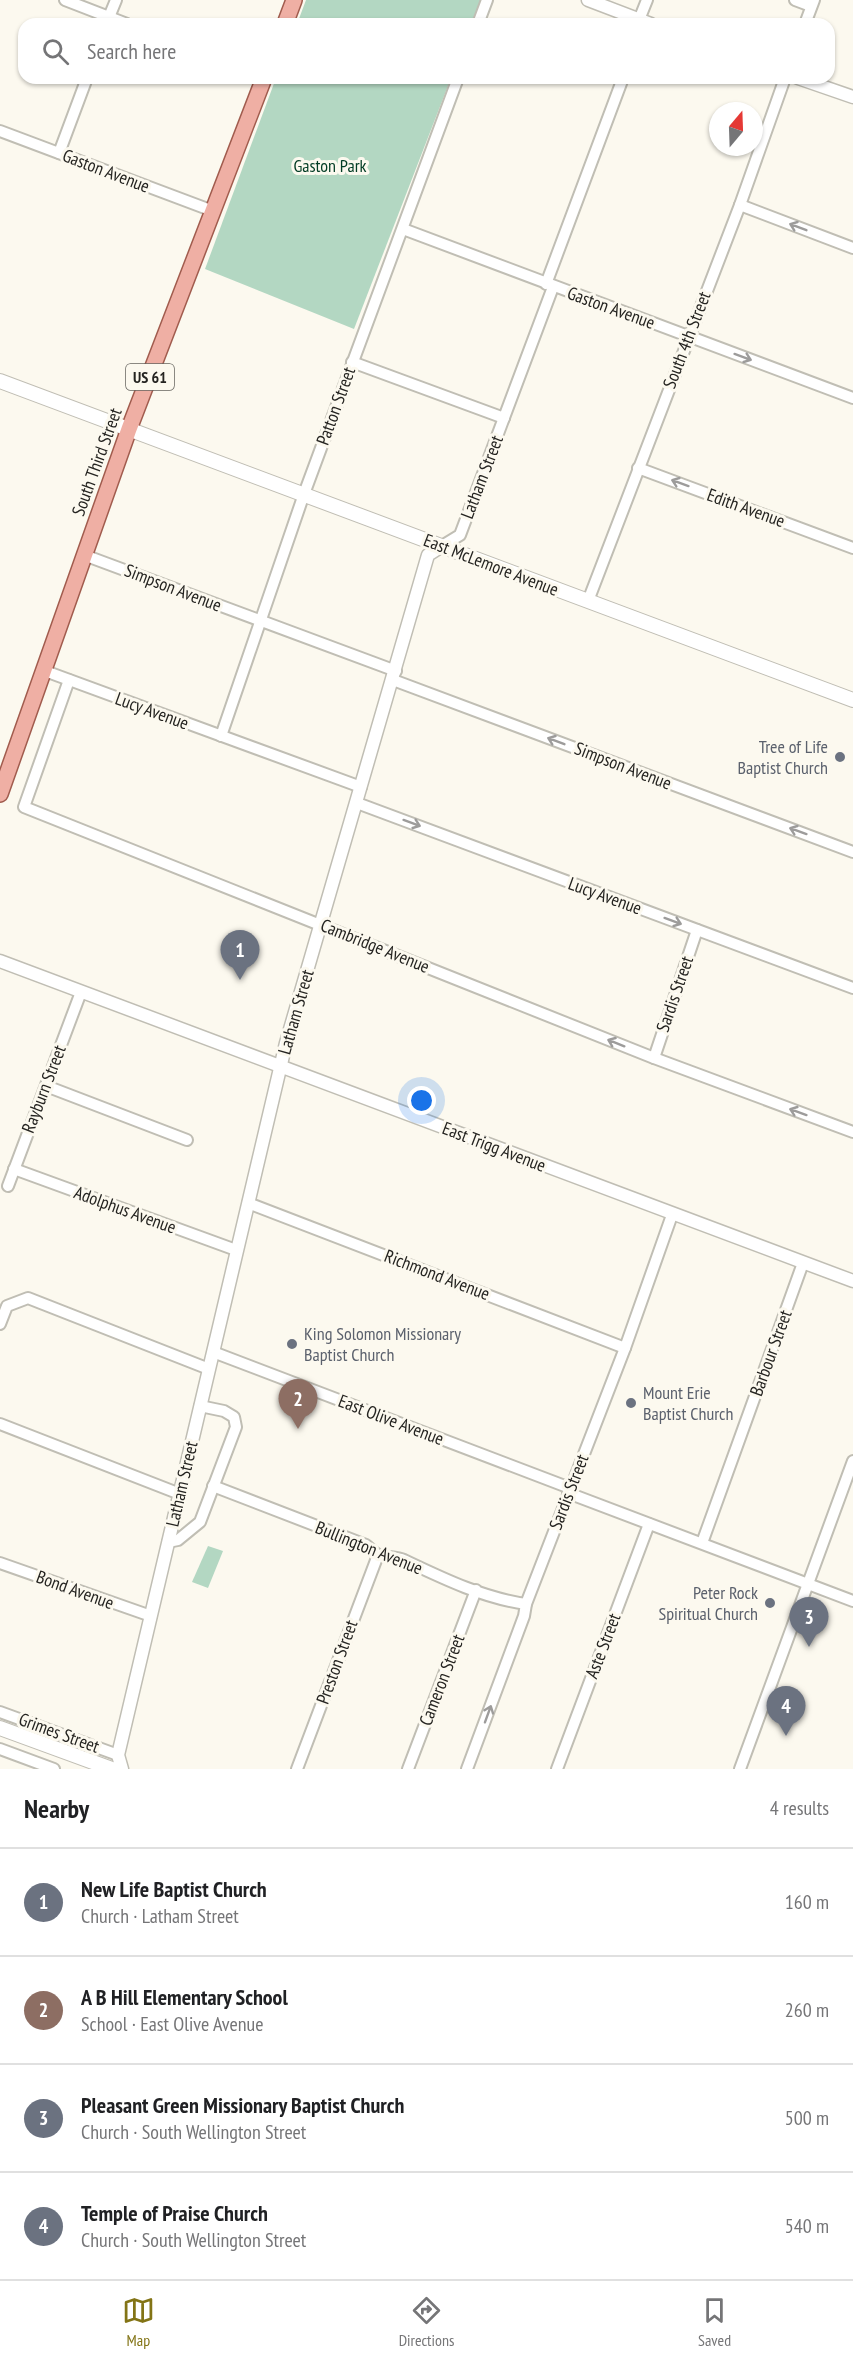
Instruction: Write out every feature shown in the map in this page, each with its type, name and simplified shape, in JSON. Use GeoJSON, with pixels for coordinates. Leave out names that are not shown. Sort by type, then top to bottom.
{"type":"FeatureCollection","features":[{"type":"Feature","properties":{"kind":"main road"},"geometry":{"type":"LineString","coordinates":[[287,18],[294,0]]}},
{"type":"Feature","properties":{"kind":"main road","name":"South Third Street"},"geometry":{"type":"LineString","coordinates":[[0,794],[129,429],[262,84]]}},
{"type":"Feature","properties":{"kind":"main road"},"geometry":{"type":"LineString","coordinates":[[0,381],[129,429]]}},
{"type":"Feature","properties":{"kind":"main road","name":"East McLemore Avenue"},"geometry":{"type":"LineString","coordinates":[[129,429],[853,700]]}},
{"type":"Feature","properties":{"kind":"main road"},"geometry":{"type":"LineString","coordinates":[[0,1728],[112,1769]]}},
{"type":"Feature","properties":{"kind":"street"},"geometry":{"type":"LineString","coordinates":[[65,0],[102,18]]}},
{"type":"Feature","properties":{"kind":"street"},"geometry":{"type":"LineString","coordinates":[[109,18],[116,0]]}},
{"type":"Feature","properties":{"kind":"street"},"geometry":{"type":"LineString","coordinates":[[480,18],[487,0]]}},
{"type":"Feature","properties":{"kind":"street"},"geometry":{"type":"LineString","coordinates":[[588,0],[634,18]]}},
{"type":"Feature","properties":{"kind":"street"},"geometry":{"type":"LineString","coordinates":[[645,18],[647,0]]}},
{"type":"Feature","properties":{"kind":"street"},"geometry":{"type":"LineString","coordinates":[[795,0],[812,3],[807,18]]}},
{"type":"Feature","properties":{"kind":"street"},"geometry":{"type":"LineString","coordinates":[[59,153],[85,84]]}},
{"type":"Feature","properties":{"kind":"street","name":"Patton Street"},"geometry":{"type":"LineString","coordinates":[[221,736],[304,494],[456,84]]}},
{"type":"Feature","properties":{"kind":"street","name":"Latham Street"},"geometry":{"type":"LineString","coordinates":[[122,1769],[118,1755],[281,1067],[428,555],[460,535],[504,418],[621,84]]}},
{"type":"Feature","properties":{"kind":"street","name":"South 4th Street"},"geometry":{"type":"LineString","coordinates":[[588,601],[740,205],[783,84]]}},
{"type":"Feature","properties":{"kind":"street"},"geometry":{"type":"LineString","coordinates":[[815,84],[853,97]]}},
{"type":"Feature","properties":{"kind":"street","name":"Gaston Avenue"},"geometry":{"type":"LineString","coordinates":[[0,131],[213,211]]}},
{"type":"Feature","properties":{"kind":"street"},"geometry":{"type":"LineString","coordinates":[[740,205],[853,248]]}},
{"type":"Feature","properties":{"kind":"street","name":"Gaston Avenue"},"geometry":{"type":"LineString","coordinates":[[403,229],[853,398]]}},
{"type":"Feature","properties":{"kind":"street"},"geometry":{"type":"LineString","coordinates":[[352,362],[504,418]]}},
{"type":"Feature","properties":{"kind":"street","name":"Edith Avenue"},"geometry":{"type":"LineString","coordinates":[[638,468],[853,548]]}},
{"type":"Feature","properties":{"kind":"street","name":"Simpson Avenue"},"geometry":{"type":"LineString","coordinates":[[84,555],[261,621],[394,675],[853,852]]}},
{"type":"Feature","properties":{"kind":"street","name":"Lucy Avenue"},"geometry":{"type":"LineString","coordinates":[[44,674],[69,680],[361,788]]}},
{"type":"Feature","properties":{"kind":"street","name":"Cambridge Avenue"},"geometry":{"type":"LineString","coordinates":[[69,680],[24,807],[654,1058],[853,1132]]}},
{"type":"Feature","properties":{"kind":"street","name":"Lucy Avenue"},"geometry":{"type":"LineString","coordinates":[[357,803],[853,988]]}},
{"type":"Feature","properties":{"kind":"street","name":"Sardis Street"},"geometry":{"type":"LineString","coordinates":[[654,1058],[697,930]]}},
{"type":"Feature","properties":{"kind":"street","name":"East Trigg Avenue"},"geometry":{"type":"LineString","coordinates":[[0,961],[853,1281]]}},
{"type":"Feature","properties":{"kind":"street","name":"Rayburn Street"},"geometry":{"type":"LineString","coordinates":[[8,1186],[81,992]]}},
{"type":"Feature","properties":{"kind":"street"},"geometry":{"type":"LineString","coordinates":[[46,1086],[187,1140]]}},
{"type":"Feature","properties":{"kind":"street","name":"Adolphus Avenue"},"geometry":{"type":"LineString","coordinates":[[14,1169],[236,1250]]}},
{"type":"Feature","properties":{"kind":"street","name":"Richmond Avenue"},"geometry":{"type":"LineString","coordinates":[[249,1203],[625,1348]]}},
{"type":"Feature","properties":{"kind":"street","name":"Sardis Street"},"geometry":{"type":"LineString","coordinates":[[467,1769],[524,1616],[526,1604],[625,1348],[672,1215]]}},
{"type":"Feature","properties":{"kind":"street","name":"Barbour Street"},"geometry":{"type":"LineString","coordinates":[[702,1543],[803,1263]]}},
{"type":"Feature","properties":{"kind":"street"},"geometry":{"type":"LineString","coordinates":[[0,1324],[7,1306],[28,1298],[209,1369]]}},
{"type":"Feature","properties":{"kind":"street","name":"East Olive Avenue"},"geometry":{"type":"LineString","coordinates":[[213,1352],[649,1524],[853,1600]]}},
{"type":"Feature","properties":{"kind":"street"},"geometry":{"type":"LineString","coordinates":[[168,1542],[178,1540],[200,1522],[236,1427],[236,1422],[230,1413],[200,1406]]}},
{"type":"Feature","properties":{"kind":"street"},"geometry":{"type":"LineString","coordinates":[[0,1424],[180,1494]]}},
{"type":"Feature","properties":{"kind":"street"},"geometry":{"type":"LineString","coordinates":[[740,1769],[853,1461]]}},
{"type":"Feature","properties":{"kind":"street","name":"Bullington Avenue"},"geometry":{"type":"LineString","coordinates":[[213,1486],[366,1545],[378,1555],[393,1556],[476,1590],[510,1602],[526,1604]]}},
{"type":"Feature","properties":{"kind":"street","name":"Aste Street"},"geometry":{"type":"LineString","coordinates":[[557,1769],[649,1524]]}},
{"type":"Feature","properties":{"kind":"street","name":"Preston Street"},"geometry":{"type":"LineString","coordinates":[[297,1769],[378,1555]]}},
{"type":"Feature","properties":{"kind":"street","name":"Bond Avenue"},"geometry":{"type":"LineString","coordinates":[[0,1563],[151,1616]]}},
{"type":"Feature","properties":{"kind":"street","name":"Cameron Street"},"geometry":{"type":"LineString","coordinates":[[408,1769],[476,1590]]}},
{"type":"Feature","properties":{"kind":"street","name":"Grimes Street"},"geometry":{"type":"LineString","coordinates":[[0,1712],[118,1755]]}},
{"type":"Feature","properties":{"kind":"street","name":"Grimes Street"},"geometry":{"type":"LineString","coordinates":[[0,1749],[54,1769]]}},
{"type":"Feature","properties":{"kind":"green space"},"geometry":{"type":"Polygon","coordinates":[[[306,0],[481,0],[474,18],[299,18],[306,0]]]}},
{"type":"Feature","properties":{"kind":"green space","name":"Gaston Park"},"geometry":{"type":"Polygon","coordinates":[[[274,84],[449,84],[354,329],[205,269],[274,84]]]}},
{"type":"Feature","properties":{"kind":"green space"},"geometry":{"type":"Polygon","coordinates":[[[208,1546],[223,1551],[208,1588],[192,1582],[208,1546]]]}},
{"type":"Feature","properties":{"kind":"place","name":"Tree of Life Baptist Church"},"geometry":{"type":"Point","coordinates":[840,757]}},
{"type":"Feature","properties":{"kind":"place","name":"New Life Baptist Church"},"geometry":{"type":"Point","coordinates":[240,980]}},
{"type":"Feature","properties":{"kind":"place","name":"King Solomon Missionary Baptist Church"},"geometry":{"type":"Point","coordinates":[292,1344]}},
{"type":"Feature","properties":{"kind":"place","name":"Mount Erie Baptist Church"},"geometry":{"type":"Point","coordinates":[631,1403]}},
{"type":"Feature","properties":{"kind":"place","name":"A B Hill Elementary School"},"geometry":{"type":"Point","coordinates":[298,1429]}},
{"type":"Feature","properties":{"kind":"place","name":"Peter Rock Spiritual Church"},"geometry":{"type":"Point","coordinates":[770,1603]}},
{"type":"Feature","properties":{"kind":"place","name":"Pleasant Green Missionary Baptist Church"},"geometry":{"type":"Point","coordinates":[809,1647]}},
{"type":"Feature","properties":{"kind":"place","name":"Temple of Praise Church"},"geometry":{"type":"Point","coordinates":[786,1736]}}]}
